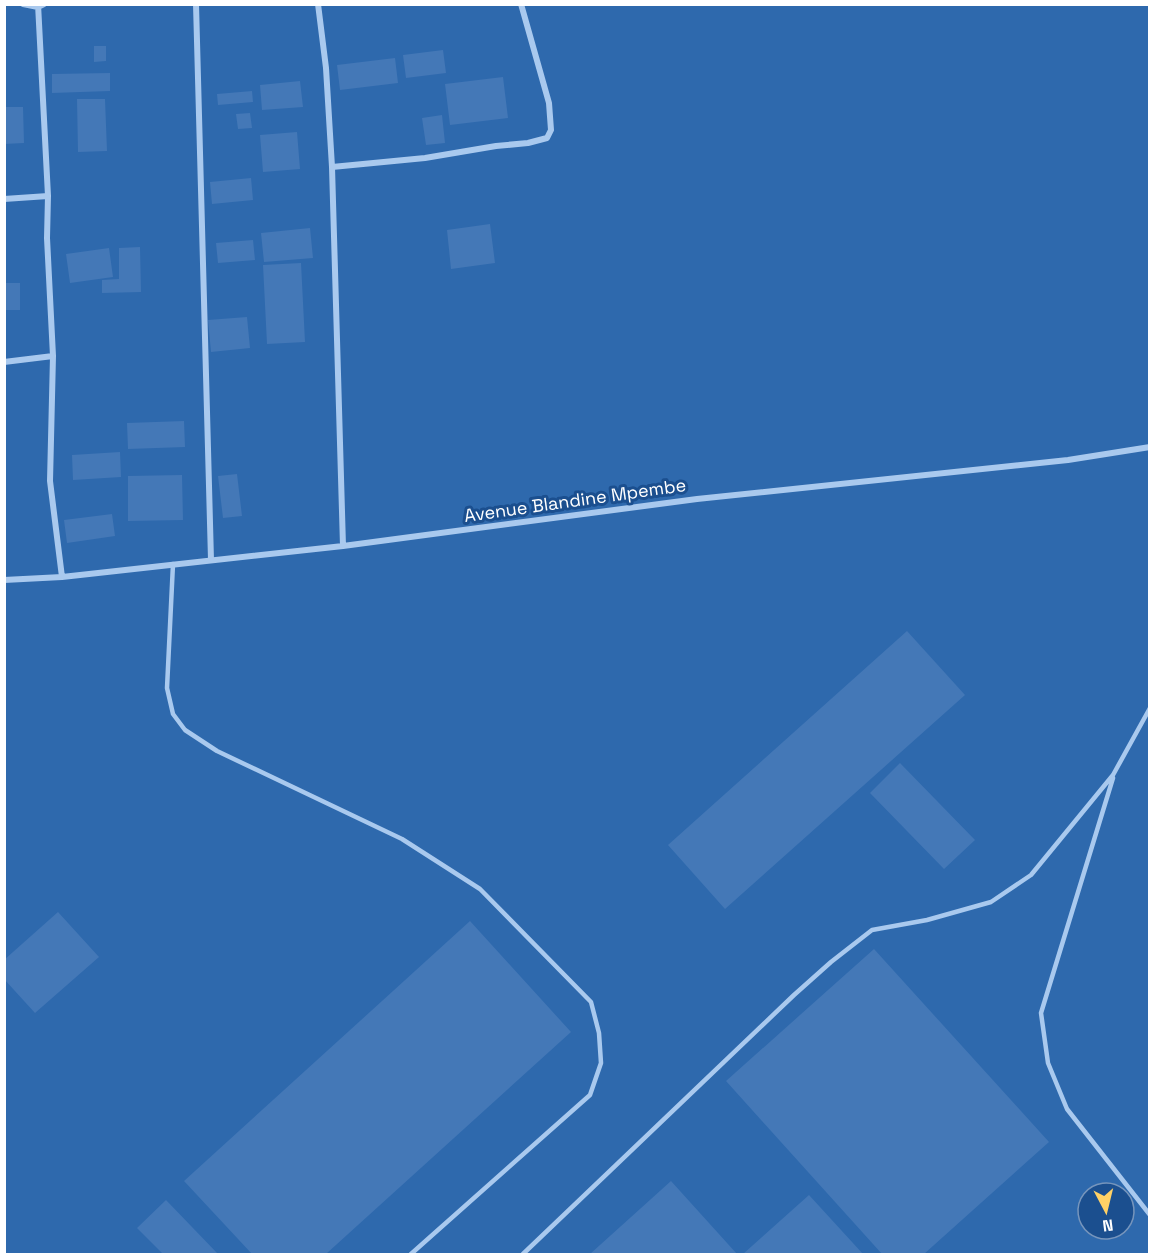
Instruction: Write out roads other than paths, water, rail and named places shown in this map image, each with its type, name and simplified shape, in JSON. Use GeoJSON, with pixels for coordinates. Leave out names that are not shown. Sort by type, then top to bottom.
{"type":"FeatureCollection","features":[{"type":"Feature","properties":{"kind":"street"},"geometry":{"type":"LineString","coordinates":[[23,4],[40,5],[53,356],[50,481],[62,577]]}},
{"type":"Feature","properties":{"kind":"street"},"geometry":{"type":"LineString","coordinates":[[196,4],[211,560]]}},
{"type":"Feature","properties":{"kind":"street"},"geometry":{"type":"LineString","coordinates":[[318,4],[326,68],[332,167],[343,546]]}},
{"type":"Feature","properties":{"kind":"street"},"geometry":{"type":"LineString","coordinates":[[332,167],[425,158],[528,143],[546,138],[551,130],[549,103],[521,4]]}},
{"type":"Feature","properties":{"kind":"street"},"geometry":{"type":"LineString","coordinates":[[4,199],[48,196]]}},
{"type":"Feature","properties":{"kind":"street"},"geometry":{"type":"LineString","coordinates":[[4,362],[53,356]]}},
{"type":"Feature","properties":{"kind":"street","name":"Avenue Blandine Mpembe"},"geometry":{"type":"LineString","coordinates":[[4,580],[62,577],[343,546],[697,499],[1068,460],[1149,447]]}},
{"type":"Feature","properties":{"kind":"lane"},"geometry":{"type":"LineString","coordinates":[[173,564],[166,688],[173,714],[185,730],[217,751],[402,839],[480,889],[591,1002],[599,1032],[601,1063],[590,1095],[411,1254]]}},
{"type":"Feature","properties":{"kind":"lane"},"geometry":{"type":"LineString","coordinates":[[523,1254],[761,1026],[831,962],[872,930],[927,921],[991,902],[1031,876],[1113,775],[1149,708]]}},
{"type":"Feature","properties":{"kind":"lane"},"geometry":{"type":"LineString","coordinates":[[1113,775],[1041,1012],[1048,1063],[1067,1109],[1149,1215]]}}]}
